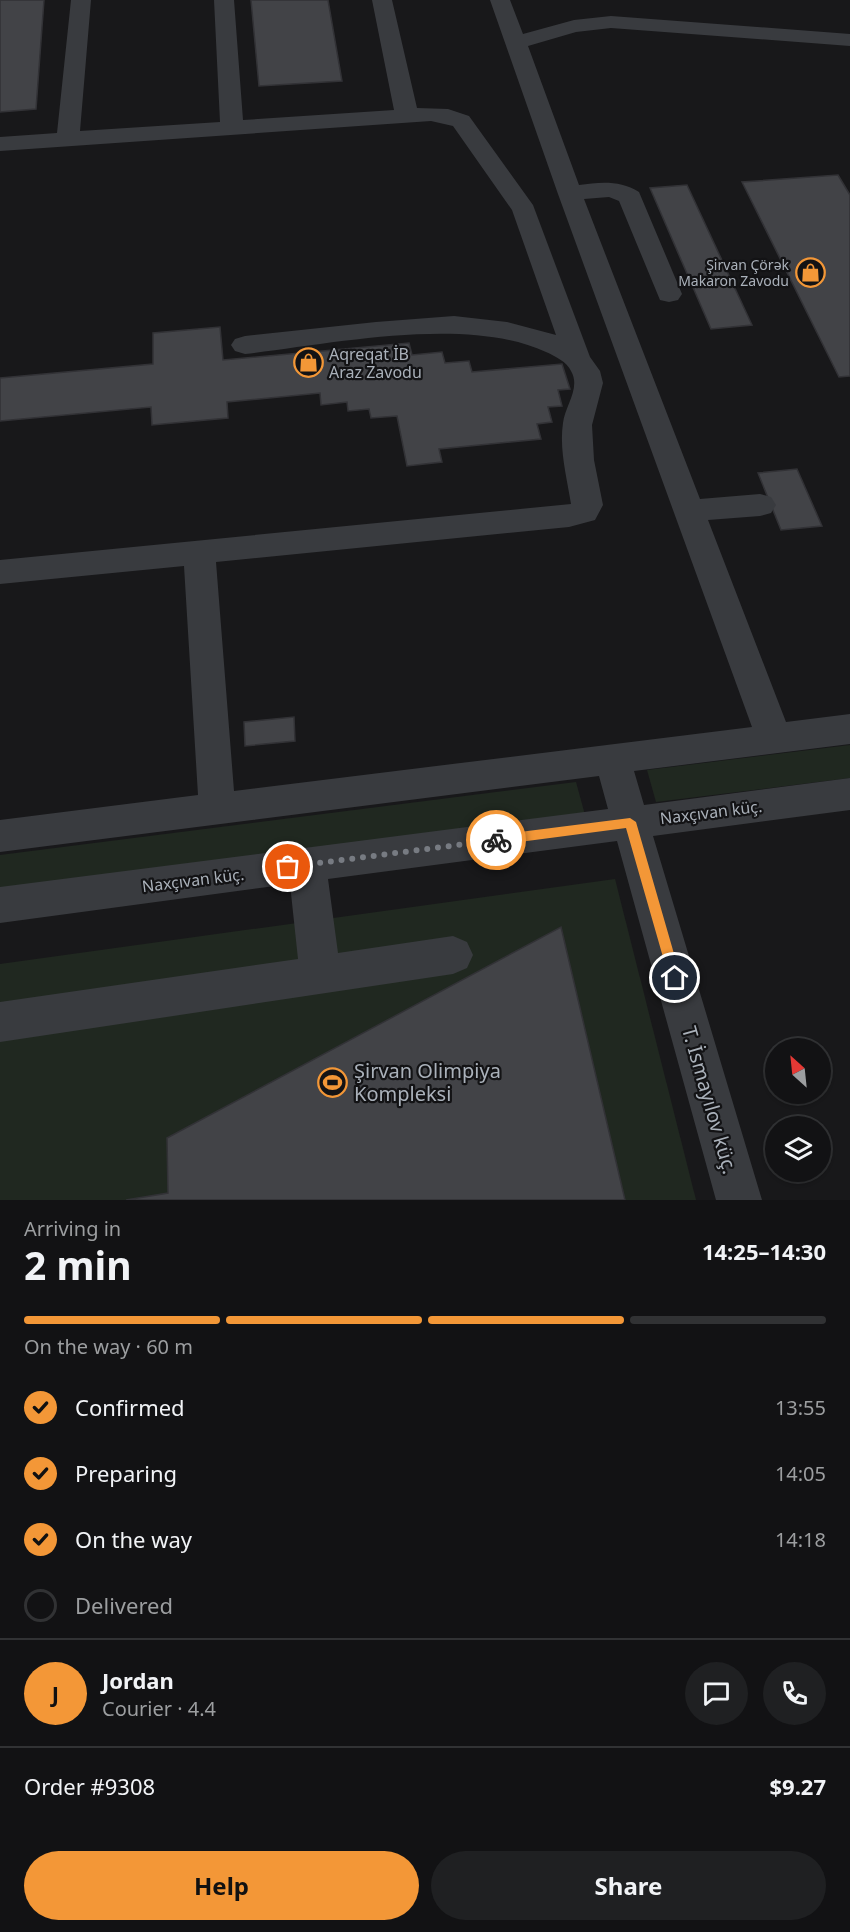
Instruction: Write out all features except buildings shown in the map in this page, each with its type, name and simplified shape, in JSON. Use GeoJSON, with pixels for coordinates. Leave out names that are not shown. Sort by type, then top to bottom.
{"type":"FeatureCollection","features":[{"type":"Feature","properties":{"kind":"street"},"geometry":{"type":"LineString","coordinates":[[68,139],[81,0]]}},
{"type":"Feature","properties":{"kind":"street"},"geometry":{"type":"LineString","coordinates":[[224,0],[232,128]]}},
{"type":"Feature","properties":{"kind":"street"},"geometry":{"type":"LineString","coordinates":[[382,0],[407,116]]}},
{"type":"Feature","properties":{"kind":"street"},"geometry":{"type":"LineString","coordinates":[[500,0],[570,194],[774,738]]}},
{"type":"Feature","properties":{"kind":"street"},"geometry":{"type":"LineString","coordinates":[[516,43],[574,26],[610,22],[850,40]]}},
{"type":"Feature","properties":{"kind":"street"},"geometry":{"type":"LineString","coordinates":[[0,144],[431,114],[448,116],[460,121],[524,210],[577,356],[587,372],[589,391],[579,416],[577,431],[586,505],[584,512],[569,516],[0,572]]}},
{"type":"Feature","properties":{"kind":"street"},"geometry":{"type":"LineString","coordinates":[[570,194],[614,189],[623,191],[630,198],[669,294]]}},
{"type":"Feature","properties":{"kind":"street"},"geometry":{"type":"LineString","coordinates":[[245,345],[457,325],[528,335],[556,344],[577,356]]}},
{"type":"Feature","properties":{"kind":"street"},"geometry":{"type":"LineString","coordinates":[[689,511],[760,505]]}},
{"type":"Feature","properties":{"kind":"street"},"geometry":{"type":"LineString","coordinates":[[199,553],[217,808]]}},
{"type":"Feature","properties":{"kind":"street"},"geometry":{"type":"LineString","coordinates":[[0,836],[850,729]]}},
{"type":"Feature","properties":{"kind":"street","name":"T. İsmayılov küç."},"geometry":{"type":"LineString","coordinates":[[612,758],[739,1200]]}},
{"type":"Feature","properties":{"kind":"street","name":"Naxçıvan küç."},"geometry":{"type":"LineString","coordinates":[[0,905],[850,794]]}},
{"type":"Feature","properties":{"kind":"street"},"geometry":{"type":"LineString","coordinates":[[307,865],[320,974]]}},
{"type":"Feature","properties":{"kind":"street"},"geometry":{"type":"LineString","coordinates":[[0,1022],[453,955]]}},
{"type":"Feature","properties":{"kind":"shaded area"},"geometry":{"type":"Polygon","coordinates":[[[850,745],[850,778],[656,802],[647,770],[850,745]]]}},
{"type":"Feature","properties":{"kind":"shaded area"},"geometry":{"type":"Polygon","coordinates":[[[576,782],[585,815],[0,889],[0,855],[576,782]]]}},
{"type":"Feature","properties":{"kind":"shaded area","name":"Şirvan Olimpiya Kompleksi"},"geometry":{"type":"Polygon","coordinates":[[[615,879],[696,1200],[0,1200],[0,964],[615,879]]]}},
{"type":"Feature","properties":{"kind":"way so far"},"geometry":{"type":"LineString","coordinates":[[288,867],[496,840]]}},
{"type":"Feature","properties":{"kind":"place","name":"Şirvan Çörək Makaron Zavodu"},"geometry":{"type":"Point","coordinates":[810,272]}},
{"type":"Feature","properties":{"kind":"place","name":"Aqreqat İB Araz Zavodu"},"geometry":{"type":"Point","coordinates":[308,363]}},
{"type":"Feature","properties":{"kind":"place","name":"Şirvan Olimpiya Kompleksi"},"geometry":{"type":"Point","coordinates":[333,1082]}},
{"type":"Feature","properties":{"kind":"route"},"geometry":{"type":"LineString","coordinates":[[496,840],[630,822],[675,978]]}}]}
